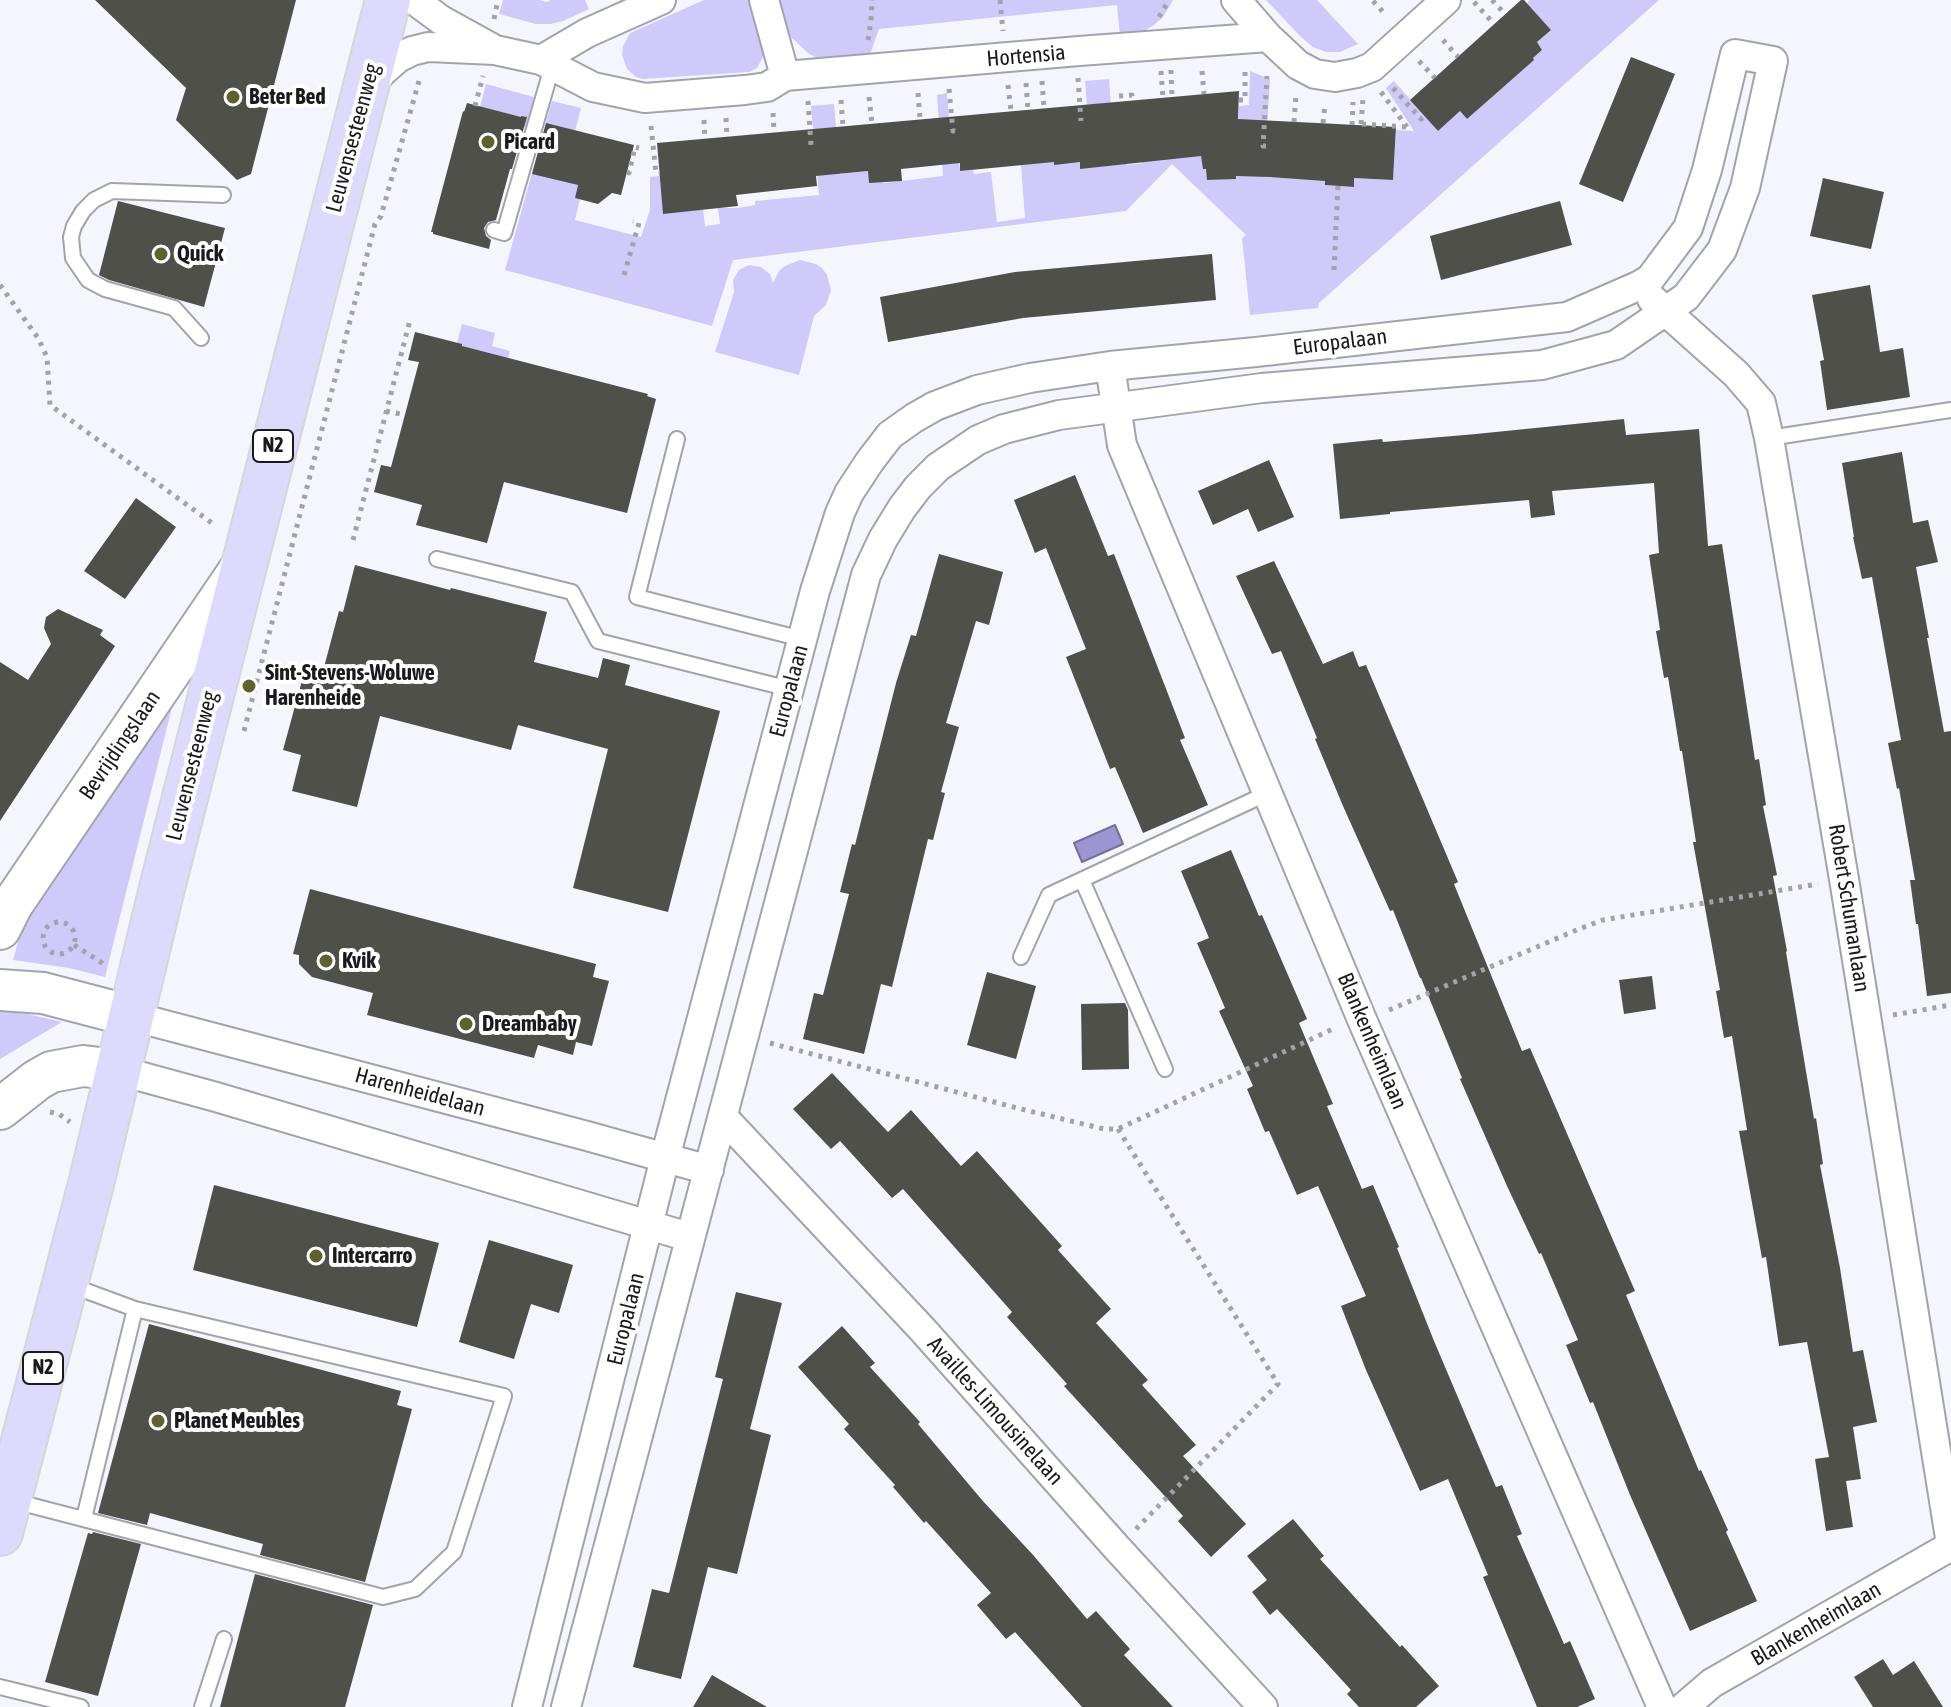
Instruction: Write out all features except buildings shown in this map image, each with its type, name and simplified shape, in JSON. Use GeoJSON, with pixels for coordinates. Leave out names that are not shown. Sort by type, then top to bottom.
{"type":"FeatureCollection","features":[{"type":"Feature","properties":{"kind":"main road","name":"Leuvensesteenweg"},"geometry":{"type":"LineString","coordinates":[[4,1516],[66,1284],[246,552],[388,0]]}},
{"type":"Feature","properties":{"kind":"street","name":"Hortensia"},"geometry":{"type":"LineString","coordinates":[[414,0],[489,63]]}},
{"type":"Feature","properties":{"kind":"street"},"geometry":{"type":"LineString","coordinates":[[546,63],[587,33],[661,0]]}},
{"type":"Feature","properties":{"kind":"street"},"geometry":{"type":"LineString","coordinates":[[764,0],[791,89]]}},
{"type":"Feature","properties":{"kind":"street"},"geometry":{"type":"LineString","coordinates":[[1236,0],[1292,61],[1311,72],[1340,77],[1361,87],[1379,61],[1467,2]]}},
{"type":"Feature","properties":{"kind":"street","name":"Hortensia"},"geometry":{"type":"LineString","coordinates":[[365,91],[398,58],[428,47],[489,63],[546,63],[593,87],[643,98],[767,87],[791,89],[898,68],[1268,37]]}},
{"type":"Feature","properties":{"kind":"street","name":"Europalaan"},"geometry":{"type":"LineString","coordinates":[[530,1695],[665,1158],[802,639],[840,513],[849,493],[890,435],[935,406],[977,390],[1030,378],[1110,366],[1567,317],[1650,279],[1688,228],[1707,170],[1735,54],[1773,61],[1745,188],[1722,250],[1686,297],[1616,345],[1542,365],[1262,388],[1059,415],[1004,429],[978,440],[938,467],[902,508],[866,575],[689,1237],[569,1705]]}},
{"type":"Feature","properties":{"kind":"street"},"geometry":{"type":"LineString","coordinates":[[1638,286],[1666,312]]}},
{"type":"Feature","properties":{"kind":"street","name":"Robert Schumanlaan"},"geometry":{"type":"LineString","coordinates":[[1666,312],[1736,374],[1761,403],[1844,879],[1951,1545]]}},
{"type":"Feature","properties":{"kind":"street","name":"Blankenheimlaan"},"geometry":{"type":"LineString","coordinates":[[1110,366],[1122,445],[1362,1018],[1662,1707]]}},
{"type":"Feature","properties":{"kind":"street","name":"Bevrijdingslaan"},"geometry":{"type":"LineString","coordinates":[[0,929],[12,905],[246,552]]}},
{"type":"Feature","properties":{"kind":"street"},"geometry":{"type":"LineString","coordinates":[[0,990],[43,993],[131,1016]]}},
{"type":"Feature","properties":{"kind":"street","name":"Harenheidelaan"},"geometry":{"type":"LineString","coordinates":[[131,1016],[709,1170]]}},
{"type":"Feature","properties":{"kind":"street"},"geometry":{"type":"LineString","coordinates":[[0,1109],[51,1072],[83,1066],[117,1070],[689,1237]]}},
{"type":"Feature","properties":{"kind":"street","name":"Availles-Limousinelaan"},"geometry":{"type":"LineString","coordinates":[[723,1117],[922,1329],[1263,1707]]}},
{"type":"Feature","properties":{"kind":"street","name":"Blankenheimlaan"},"geometry":{"type":"LineString","coordinates":[[1684,1707],[1712,1683],[1951,1545]]}},
{"type":"Feature","properties":{"kind":"street"},"geometry":{"type":"LineString","coordinates":[[530,1695],[569,1705]]}},
{"type":"Feature","properties":{"kind":"lane"},"geometry":{"type":"LineString","coordinates":[[494,230],[504,233],[546,63]]}},
{"type":"Feature","properties":{"kind":"lane"},"geometry":{"type":"LineString","coordinates":[[201,338],[174,308],[105,289],[88,280],[73,258],[71,237],[83,211],[94,200],[112,191],[223,195]]}},
{"type":"Feature","properties":{"kind":"lane"},"geometry":{"type":"LineString","coordinates":[[1769,438],[1951,410]]}},
{"type":"Feature","properties":{"kind":"lane"},"geometry":{"type":"LineString","coordinates":[[677,439],[637,597],[802,639]]}},
{"type":"Feature","properties":{"kind":"lane"},"geometry":{"type":"LineString","coordinates":[[437,559],[572,592],[598,641],[790,689]]}},
{"type":"Feature","properties":{"kind":"lane"},"geometry":{"type":"LineString","coordinates":[[1021,957],[1049,895],[1268,793]]}},
{"type":"Feature","properties":{"kind":"lane"},"geometry":{"type":"LineString","coordinates":[[1082,880],[1165,1069]]}},
{"type":"Feature","properties":{"kind":"lane"},"geometry":{"type":"LineString","coordinates":[[4,1516],[84,1518],[383,1597],[415,1589],[454,1552],[504,1396],[135,1309],[66,1284]]}},
{"type":"Feature","properties":{"kind":"lane"},"geometry":{"type":"LineString","coordinates":[[84,1518],[135,1309]]}},
{"type":"Feature","properties":{"kind":"lane"},"geometry":{"type":"LineString","coordinates":[[202,1707],[224,1639]]}},
{"type":"Feature","properties":{"kind":"lane"},"geometry":{"type":"LineString","coordinates":[[0,1687],[81,1707]]}},
{"type":"Feature","properties":{"kind":"path"},"geometry":{"type":"LineString","coordinates":[[494,20],[498,0]]}},
{"type":"Feature","properties":{"kind":"path"},"geometry":{"type":"LineString","coordinates":[[866,47],[872,0]]}},
{"type":"Feature","properties":{"kind":"path"},"geometry":{"type":"LineString","coordinates":[[1492,0],[1505,14]]}},
{"type":"Feature","properties":{"kind":"path"},"geometry":{"type":"LineString","coordinates":[[1373,1],[1391,21]]}},
{"type":"Feature","properties":{"kind":"path"},"geometry":{"type":"LineString","coordinates":[[1467,2],[1494,24]]}},
{"type":"Feature","properties":{"kind":"path"},"geometry":{"type":"LineString","coordinates":[[484,17],[506,23]]}},
{"type":"Feature","properties":{"kind":"path"},"geometry":{"type":"LineString","coordinates":[[1438,34],[1458,57]]}},
{"type":"Feature","properties":{"kind":"path"},"geometry":{"type":"LineString","coordinates":[[1414,56],[1435,78]]}},
{"type":"Feature","properties":{"kind":"path"},"geometry":{"type":"LineString","coordinates":[[475,106],[489,63]]}},
{"type":"Feature","properties":{"kind":"path"},"geometry":{"type":"LineString","coordinates":[[1233,64],[1253,65]]}},
{"type":"Feature","properties":{"kind":"path"},"geometry":{"type":"LineString","coordinates":[[1193,66],[1202,65],[1204,94]]}},
{"type":"Feature","properties":{"kind":"path"},"geometry":{"type":"LineString","coordinates":[[1239,100],[1245,100],[1245,65]]}},
{"type":"Feature","properties":{"kind":"path"},"geometry":{"type":"LineString","coordinates":[[1147,70],[1183,67]]}},
{"type":"Feature","properties":{"kind":"path"},"geometry":{"type":"LineString","coordinates":[[1171,68],[1172,97]]}},
{"type":"Feature","properties":{"kind":"path"},"geometry":{"type":"LineString","coordinates":[[1161,69],[1163,98]]}},
{"type":"Feature","properties":{"kind":"path"},"geometry":{"type":"LineString","coordinates":[[1266,146],[1263,146],[1267,71],[1274,75]]}},
{"type":"Feature","properties":{"kind":"path"},"geometry":{"type":"LineString","coordinates":[[241,744],[375,224],[381,216],[417,84],[424,74]]}},
{"type":"Feature","properties":{"kind":"path"},"geometry":{"type":"LineString","coordinates":[[1067,77],[1078,76],[1081,121]]}},
{"type":"Feature","properties":{"kind":"path"},"geometry":{"type":"LineString","coordinates":[[1011,111],[1008,82],[1026,80],[1042,79],[1044,108]]}},
{"type":"Feature","properties":{"kind":"path"},"geometry":{"type":"LineString","coordinates":[[1026,80],[1028,110]]}},
{"type":"Feature","properties":{"kind":"path"},"geometry":{"type":"LineString","coordinates":[[1361,87],[1386,80],[1421,119],[1425,116]]}},
{"type":"Feature","properties":{"kind":"path"},"geometry":{"type":"LineString","coordinates":[[957,130],[953,131],[949,88],[962,87]]}},
{"type":"Feature","properties":{"kind":"path"},"geometry":{"type":"LineString","coordinates":[[1352,125],[1361,87]]}},
{"type":"Feature","properties":{"kind":"path"},"geometry":{"type":"LineString","coordinates":[[1361,87],[1407,127],[1362,125],[1364,92],[1361,87]]}},
{"type":"Feature","properties":{"kind":"path"},"geometry":{"type":"LineString","coordinates":[[1294,122],[1296,88],[1303,91]]}},
{"type":"Feature","properties":{"kind":"path"},"geometry":{"type":"LineString","coordinates":[[791,89],[808,100],[819,99]]}},
{"type":"Feature","properties":{"kind":"path"},"geometry":{"type":"LineString","coordinates":[[905,92],[918,91],[920,119]]}},
{"type":"Feature","properties":{"kind":"path"},"geometry":{"type":"LineString","coordinates":[[861,96],[872,95],[872,124]]}},
{"type":"Feature","properties":{"kind":"path"},"geometry":{"type":"LineString","coordinates":[[1119,96],[1132,95],[1132,101]]}},
{"type":"Feature","properties":{"kind":"path"},"geometry":{"type":"LineString","coordinates":[[1323,123],[1325,95]]}},
{"type":"Feature","properties":{"kind":"path"},"geometry":{"type":"LineString","coordinates":[[830,99],[853,97]]}},
{"type":"Feature","properties":{"kind":"path"},"geometry":{"type":"LineString","coordinates":[[840,98],[843,127]]}},
{"type":"Feature","properties":{"kind":"path"},"geometry":{"type":"LineString","coordinates":[[808,100],[809,145]]}},
{"type":"Feature","properties":{"kind":"path"},"geometry":{"type":"LineString","coordinates":[[650,113],[657,174]]}},
{"type":"Feature","properties":{"kind":"path"},"geometry":{"type":"LineString","coordinates":[[627,172],[635,147],[639,148]]}},
{"type":"Feature","properties":{"kind":"path"},"geometry":{"type":"LineString","coordinates":[[1334,270],[1338,186]]}},
{"type":"Feature","properties":{"kind":"path"},"geometry":{"type":"LineString","coordinates":[[624,275],[639,223],[633,221]]}},
{"type":"Feature","properties":{"kind":"path"},"geometry":{"type":"LineString","coordinates":[[0,285],[38,338],[47,357],[50,405],[225,532],[246,552]]}},
{"type":"Feature","properties":{"kind":"path"},"geometry":{"type":"LineString","coordinates":[[353,540],[410,320]]}},
{"type":"Feature","properties":{"kind":"path"},"geometry":{"type":"LineString","coordinates":[[386,411],[405,415]]}},
{"type":"Feature","properties":{"kind":"path"},"geometry":{"type":"LineString","coordinates":[[743,1036],[1037,1113],[1104,1129],[1118,1129],[1362,1018],[1603,920],[1844,879]]}},
{"type":"Feature","properties":{"kind":"path"},"geometry":{"type":"LineString","coordinates":[[58,921],[69,925],[75,934],[74,945],[62,954],[52,952],[43,940],[45,930],[58,921]]}},
{"type":"Feature","properties":{"kind":"path"},"geometry":{"type":"LineString","coordinates":[[74,945],[112,969]]}},
{"type":"Feature","properties":{"kind":"path"},"geometry":{"type":"LineString","coordinates":[[1867,1019],[1951,1005]]}},
{"type":"Feature","properties":{"kind":"path"},"geometry":{"type":"LineString","coordinates":[[42,1113],[59,1114],[100,1146]]}},
{"type":"Feature","properties":{"kind":"path"},"geometry":{"type":"LineString","coordinates":[[1117,1548],[1278,1384],[1118,1129]]}},
{"type":"Feature","properties":{"kind":"shaded area"},"geometry":{"type":"Polygon","coordinates":[[[503,0],[585,0],[589,9],[563,21],[536,24],[499,14],[503,0]]]}},
{"type":"Feature","properties":{"kind":"shaded area"},"geometry":{"type":"Polygon","coordinates":[[[704,0],[750,0],[764,55],[757,68],[749,72],[643,79],[627,69],[622,55],[630,33],[704,0]]]}},
{"type":"Feature","properties":{"kind":"shaded area"},"geometry":{"type":"Polygon","coordinates":[[[779,0],[1173,0],[1154,25],[1142,32],[1120,37],[1117,5],[879,29],[868,60],[820,59],[809,54],[791,37],[781,15],[779,0]]]}},
{"type":"Feature","properties":{"kind":"shaded area"},"geometry":{"type":"Polygon","coordinates":[[[1266,0],[1317,0],[1358,44],[1340,52],[1326,52],[1313,47],[1266,0]]]}},
{"type":"Feature","properties":{"kind":"shaded area"},"geometry":{"type":"Polygon","coordinates":[[[1530,0],[1659,0],[1319,303],[1318,308],[1250,315],[1242,238],[1246,235],[1172,164],[1126,211],[733,260],[712,326],[505,270],[552,101],[581,108],[575,131],[548,177],[578,185],[575,198],[580,199],[575,220],[641,237],[650,210],[650,177],[660,176],[703,209],[705,226],[720,224],[718,208],[738,208],[755,205],[755,201],[819,195],[811,106],[834,104],[840,174],[868,171],[884,183],[943,176],[937,95],[947,93],[950,134],[957,134],[960,171],[973,170],[974,174],[991,172],[997,222],[1025,218],[1020,152],[1090,143],[1085,81],[1109,79],[1115,153],[1126,154],[1127,165],[1142,163],[1142,155],[1201,154],[1208,180],[1236,178],[1239,106],[1249,105],[1250,71],[1270,79],[1264,177],[1325,180],[1325,185],[1353,187],[1354,178],[1393,180],[1396,130],[1414,131],[1386,88],[1394,81],[1438,131],[1460,111],[1467,119],[1542,50],[1537,42],[1551,30],[1527,3],[1530,0]]]}},
{"type":"Feature","properties":{"kind":"shaded area"},"geometry":{"type":"Polygon","coordinates":[[[486,84],[534,97],[526,127],[520,126],[522,113],[521,117],[480,107],[486,84]]]}},
{"type":"Feature","properties":{"kind":"shaded area"},"geometry":{"type":"Polygon","coordinates":[[[800,260],[822,268],[831,290],[826,305],[814,316],[799,375],[715,352],[734,292],[733,280],[739,270],[749,265],[761,267],[770,274],[773,283],[779,271],[800,260]]]}},
{"type":"Feature","properties":{"kind":"shaded area"},"geometry":{"type":"Polygon","coordinates":[[[462,324],[495,333],[492,346],[510,351],[508,358],[485,360],[457,343],[462,324]]]}},
{"type":"Feature","properties":{"kind":"shaded area"},"geometry":{"type":"Polygon","coordinates":[[[174,699],[105,977],[13,960],[31,914],[174,699]]]}},
{"type":"Feature","properties":{"kind":"shaded area"},"geometry":{"type":"Polygon","coordinates":[[[1115,825],[1123,844],[1082,862],[1074,843],[1115,825]]]}},
{"type":"Feature","properties":{"kind":"shaded area"},"geometry":{"type":"Polygon","coordinates":[[[0,1012],[62,1022],[0,1059],[0,1012]]]}},
{"type":"Feature","properties":{"kind":"place","name":"Beter Bed"},"geometry":{"type":"Point","coordinates":[233,97]}},
{"type":"Feature","properties":{"kind":"place","name":"Picard"},"geometry":{"type":"Point","coordinates":[488,142]}},
{"type":"Feature","properties":{"kind":"place","name":"Quick"},"geometry":{"type":"Point","coordinates":[161,254]}},
{"type":"Feature","properties":{"kind":"place","name":"Sint-Stevens-Woluwe Harenheide"},"geometry":{"type":"Point","coordinates":[249,686]}},
{"type":"Feature","properties":{"kind":"place","name":"Kvik"},"geometry":{"type":"Point","coordinates":[326,961]}},
{"type":"Feature","properties":{"kind":"place","name":"Dreambaby"},"geometry":{"type":"Point","coordinates":[466,1024]}},
{"type":"Feature","properties":{"kind":"place","name":"Intercarro"},"geometry":{"type":"Point","coordinates":[316,1256]}},
{"type":"Feature","properties":{"kind":"place","name":"Planet Meubles"},"geometry":{"type":"Point","coordinates":[158,1421]}}]}
